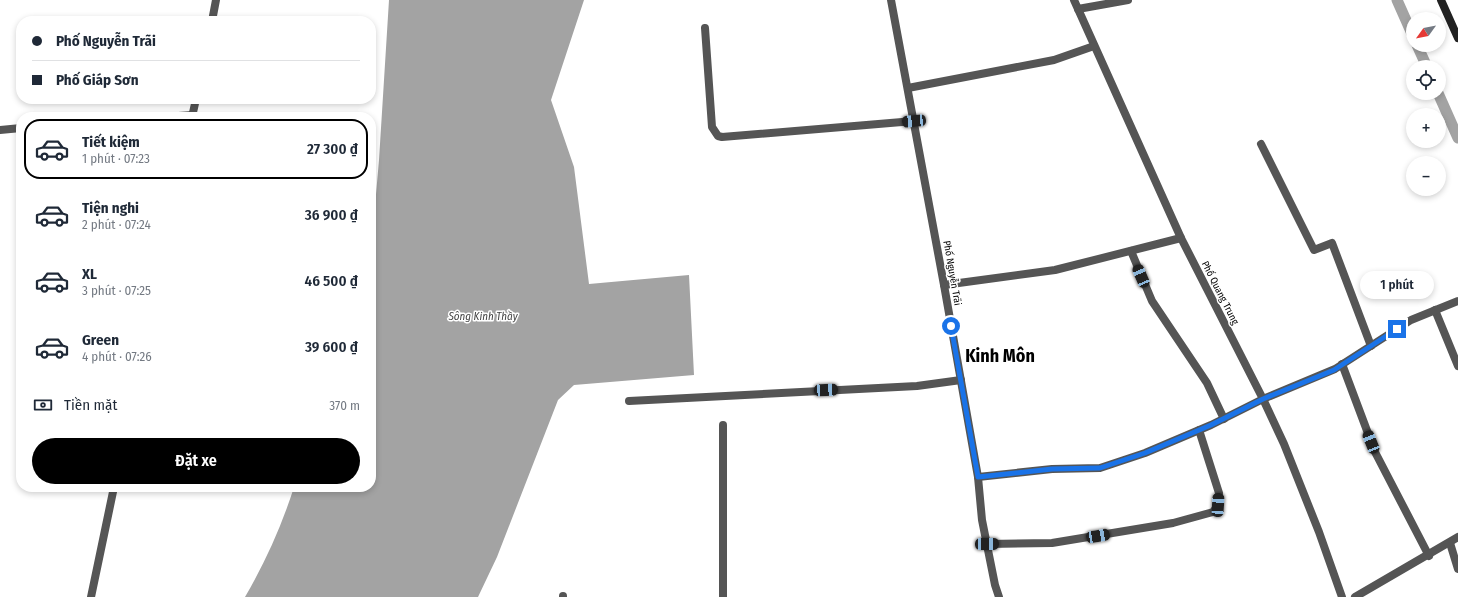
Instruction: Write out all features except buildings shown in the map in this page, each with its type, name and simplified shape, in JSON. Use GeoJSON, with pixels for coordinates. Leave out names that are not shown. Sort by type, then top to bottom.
{"type":"FeatureCollection","features":[{"type":"Feature","properties":{"kind":"main road"},"geometry":{"type":"LineString","coordinates":[[1441,0],[1458,38]]}},
{"type":"Feature","properties":{"kind":"street"},"geometry":{"type":"LineString","coordinates":[[213,16],[216,0]]}},
{"type":"Feature","properties":{"kind":"street","name":"Phố Nguyễn Trãi"},"geometry":{"type":"LineString","coordinates":[[891,0],[978,477],[982,520],[995,585],[999,597]]}},
{"type":"Feature","properties":{"kind":"street","name":"Phố Quang Trung"},"geometry":{"type":"LineString","coordinates":[[1074,0],[1182,238],[1284,444],[1319,532],[1342,597]]}},
{"type":"Feature","properties":{"kind":"street"},"geometry":{"type":"LineString","coordinates":[[1078,9],[1128,0]]}},
{"type":"Feature","properties":{"kind":"street"},"geometry":{"type":"LineString","coordinates":[[705,28],[712,127],[718,136],[722,137],[914,121]]}},
{"type":"Feature","properties":{"kind":"street"},"geometry":{"type":"LineString","coordinates":[[908,88],[1054,60],[1094,46]]}},
{"type":"Feature","properties":{"kind":"street"},"geometry":{"type":"LineString","coordinates":[[0,130],[16,128]]}},
{"type":"Feature","properties":{"kind":"street"},"geometry":{"type":"LineString","coordinates":[[1262,144],[1314,250],[1332,242],[1371,346]]}},
{"type":"Feature","properties":{"kind":"street"},"geometry":{"type":"LineString","coordinates":[[944,285],[1054,270],[1182,238]]}},
{"type":"Feature","properties":{"kind":"street"},"geometry":{"type":"LineString","coordinates":[[1131,251],[1152,302],[1207,383],[1224,419]]}},
{"type":"Feature","properties":{"kind":"street"},"geometry":{"type":"LineString","coordinates":[[978,477],[1052,469],[1100,468],[1145,453],[1224,419],[1263,399],[1334,370],[1411,320],[1458,301]]}},
{"type":"Feature","properties":{"kind":"street"},"geometry":{"type":"LineString","coordinates":[[1435,310],[1458,366]]}},
{"type":"Feature","properties":{"kind":"street"},"geometry":{"type":"LineString","coordinates":[[1342,364],[1375,452],[1428,556]]}},
{"type":"Feature","properties":{"kind":"street"},"geometry":{"type":"LineString","coordinates":[[629,401],[909,386],[960,380]]}},
{"type":"Feature","properties":{"kind":"street"},"geometry":{"type":"LineString","coordinates":[[723,425],[723,597]]}},
{"type":"Feature","properties":{"kind":"street"},"geometry":{"type":"LineString","coordinates":[[987,544],[1052,543],[1173,523],[1213,512],[1218,505],[1219,493],[1199,430]]}},
{"type":"Feature","properties":{"kind":"street"},"geometry":{"type":"LineString","coordinates":[[91,597],[113,492]]}},
{"type":"Feature","properties":{"kind":"street"},"geometry":{"type":"LineString","coordinates":[[1355,597],[1458,538]]}},
{"type":"Feature","properties":{"kind":"street"},"geometry":{"type":"LineString","coordinates":[[1450,543],[1458,569]]}},
{"type":"Feature","properties":{"kind":"water","name":"Sông Kinh Thầy"},"geometry":{"type":"Polygon","coordinates":[[[389,0],[584,0],[551,100],[574,167],[589,284],[689,275],[694,375],[574,385],[558,400],[497,557],[478,597],[245,597],[272,544],[292,492],[376,492],[376,194],[389,0]]]}},
{"type":"Feature","properties":{"kind":"waterway"},"geometry":{"type":"LineString","coordinates":[[1397,0],[1406,20]]}},
{"type":"Feature","properties":{"kind":"waterway"},"geometry":{"type":"LineString","coordinates":[[1420,52],[1424,60]]}},
{"type":"Feature","properties":{"kind":"waterway"},"geometry":{"type":"LineString","coordinates":[[1441,100],[1458,138]]}},
{"type":"Feature","properties":{"kind":"district","name":"Kinh Môn"},"geometry":{"type":"Point","coordinates":[1000,356]}},
{"type":"Feature","properties":{"kind":"route"},"geometry":{"type":"LineString","coordinates":[[951,326],[978,477],[1052,469],[1100,468],[1145,453],[1211,425],[1263,399],[1334,370],[1397,329]]}}]}
